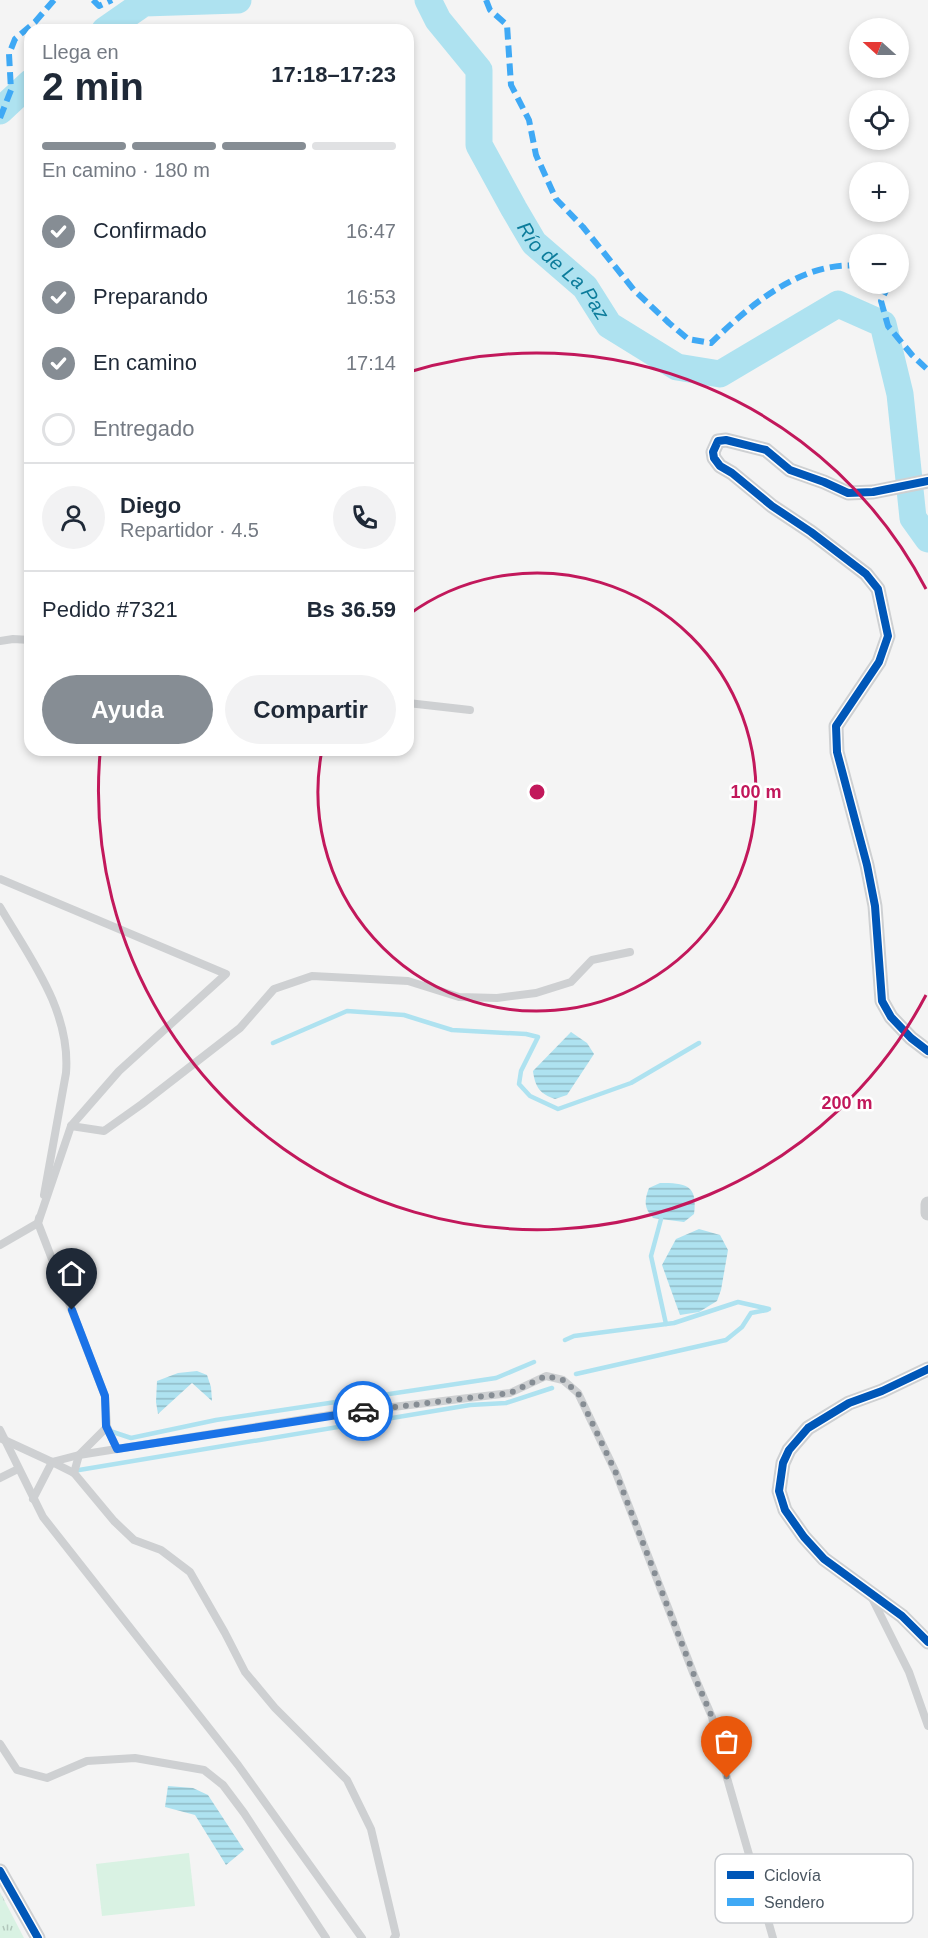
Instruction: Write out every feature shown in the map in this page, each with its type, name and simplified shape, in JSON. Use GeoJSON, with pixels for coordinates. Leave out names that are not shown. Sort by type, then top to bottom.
{"type":"FeatureCollection","features":[{"type":"Feature","properties":{"kind":"street"},"geometry":{"type":"LineString","coordinates":[[928,481],[873,492],[848,493],[790,470],[766,450],[726,440],[717,441],[714,446],[714,458],[720,466],[867,574],[878,589],[888,636],[879,662],[836,726],[837,752],[867,865],[875,906],[882,1001],[891,1017],[928,1052]]}},
{"type":"Feature","properties":{"kind":"street"},"geometry":{"type":"LineString","coordinates":[[928,1204],[928,1214]]}},
{"type":"Feature","properties":{"kind":"street"},"geometry":{"type":"LineString","coordinates":[[928,1370],[882,1391],[849,1402],[808,1428],[789,1450],[783,1463],[779,1491],[785,1510],[804,1537],[824,1559],[902,1616],[928,1642]]}},
{"type":"Feature","properties":{"kind":"street"},"geometry":{"type":"LineString","coordinates":[[0,1871],[38,1938]]}},
{"type":"Feature","properties":{"kind":"lane"},"geometry":{"type":"LineString","coordinates":[[0,641],[24,640]]}},
{"type":"Feature","properties":{"kind":"lane"},"geometry":{"type":"LineString","coordinates":[[414,704],[470,710]]}},
{"type":"Feature","properties":{"kind":"lane"},"geometry":{"type":"LineString","coordinates":[[0,879],[226,974],[120,1071],[71,1126],[39,1223],[0,1245]]}},
{"type":"Feature","properties":{"kind":"lane"},"geometry":{"type":"LineString","coordinates":[[0,907],[45,981],[60,1020],[68,1056],[39,1223],[105,1396],[106,1426],[117,1449]]}},
{"type":"Feature","properties":{"kind":"lane"},"geometry":{"type":"LineString","coordinates":[[71,1126],[104,1131],[240,1028],[274,989],[312,976],[408,981],[459,997],[497,998],[536,993],[571,982],[592,960],[630,951]]}},
{"type":"Feature","properties":{"kind":"lane"},"geometry":{"type":"LineString","coordinates":[[33,1499],[52,1462],[79,1455],[343,1413],[510,1393],[546,1376],[563,1380],[578,1393],[616,1473],[690,1666],[712,1717],[749,1854]]}},
{"type":"Feature","properties":{"kind":"lane"},"geometry":{"type":"LineString","coordinates":[[74,1473],[79,1455],[106,1426]]}},
{"type":"Feature","properties":{"kind":"lane"},"geometry":{"type":"LineString","coordinates":[[0,1430],[2,1439],[43,1517],[237,1765],[362,1938]]}},
{"type":"Feature","properties":{"kind":"lane"},"geometry":{"type":"LineString","coordinates":[[2,1439],[74,1473],[114,1521],[134,1540],[161,1550],[190,1572],[245,1672],[275,1708],[347,1780],[371,1830],[396,1935],[394,1938]]}},
{"type":"Feature","properties":{"kind":"lane"},"geometry":{"type":"LineString","coordinates":[[0,1478],[18,1469]]}},
{"type":"Feature","properties":{"kind":"lane"},"geometry":{"type":"LineString","coordinates":[[867,1590],[909,1672],[928,1725]]}},
{"type":"Feature","properties":{"kind":"lane"},"geometry":{"type":"LineString","coordinates":[[0,1744],[17,1770],[47,1778],[87,1761],[135,1758],[204,1770],[223,1785],[244,1813],[326,1938]]}},
{"type":"Feature","properties":{"kind":"lane"},"geometry":{"type":"LineString","coordinates":[[769,1923],[773,1938]]}},
{"type":"Feature","properties":{"kind":"green space"},"geometry":{"type":"Polygon","coordinates":[[[189,1853],[195,1906],[102,1916],[96,1864],[189,1853]]]}},
{"type":"Feature","properties":{"kind":"green space"},"geometry":{"type":"Polygon","coordinates":[[[0,1892],[24,1938],[0,1938],[0,1892]]]}},
{"type":"Feature","properties":{"kind":"water"},"geometry":{"type":"Polygon","coordinates":[[[571,1032],[587,1043],[594,1054],[567,1095],[555,1099],[539,1089],[533,1071],[571,1032]]]}},
{"type":"Feature","properties":{"kind":"water"},"geometry":{"type":"Polygon","coordinates":[[[660,1183],[688,1187],[694,1196],[694,1214],[684,1222],[653,1218],[646,1208],[646,1197],[649,1188],[660,1183]]]}},
{"type":"Feature","properties":{"kind":"water"},"geometry":{"type":"Polygon","coordinates":[[[699,1229],[720,1235],[728,1250],[721,1290],[717,1301],[699,1312],[680,1315],[662,1265],[676,1239],[699,1229]]]}},
{"type":"Feature","properties":{"kind":"water"},"geometry":{"type":"Polygon","coordinates":[[[197,1371],[207,1375],[212,1401],[192,1383],[158,1414],[157,1381],[178,1373],[197,1371]]]}},
{"type":"Feature","properties":{"kind":"water"},"geometry":{"type":"Polygon","coordinates":[[[168,1786],[193,1788],[208,1795],[244,1850],[226,1865],[195,1815],[165,1807],[168,1786]]]}},
{"type":"Feature","properties":{"kind":"waterway","name":"Río de La Paz"},"geometry":{"type":"LineString","coordinates":[[114,24],[144,3],[238,0]]}},
{"type":"Feature","properties":{"kind":"waterway","name":"Río de La Paz"},"geometry":{"type":"LineString","coordinates":[[428,0],[438,20],[479,70],[479,145],[514,209],[534,243],[585,287],[609,325],[677,367],[720,374],[838,304],[883,324],[900,394],[913,518],[928,539]]}},
{"type":"Feature","properties":{"kind":"waterway","name":"Río de La Paz"},"geometry":{"type":"LineString","coordinates":[[0,111],[24,89]]}},
{"type":"Feature","properties":{"kind":"waterway"},"geometry":{"type":"LineString","coordinates":[[273,1043],[347,1011],[404,1015],[452,1030],[526,1034],[538,1037],[521,1071],[519,1084],[530,1096],[558,1109],[631,1083],[699,1043]]}},
{"type":"Feature","properties":{"kind":"waterway"},"geometry":{"type":"LineString","coordinates":[[661,1219],[651,1256],[666,1324]]}},
{"type":"Feature","properties":{"kind":"waterway"},"geometry":{"type":"LineString","coordinates":[[565,1340],[574,1336],[674,1323],[738,1302],[769,1309]]}},
{"type":"Feature","properties":{"kind":"waterway"},"geometry":{"type":"LineString","coordinates":[[576,1374],[726,1340],[742,1327],[751,1313],[767,1310]]}},
{"type":"Feature","properties":{"kind":"waterway"},"geometry":{"type":"LineString","coordinates":[[110,1431],[131,1438],[216,1420],[496,1378],[534,1362]]}},
{"type":"Feature","properties":{"kind":"waterway"},"geometry":{"type":"LineString","coordinates":[[79,1470],[470,1405],[506,1403],[552,1388]]}},
{"type":"Feature","properties":{"kind":"marked path"},"geometry":{"type":"LineString","coordinates":[[33,24],[54,0]]}},
{"type":"Feature","properties":{"kind":"marked path"},"geometry":{"type":"LineString","coordinates":[[93,0],[99,6],[112,0]]}},
{"type":"Feature","properties":{"kind":"marked path"},"geometry":{"type":"LineString","coordinates":[[486,0],[490,10],[507,25],[511,85],[529,120],[536,155],[556,199],[583,227],[634,290],[688,339],[711,343],[742,315],[778,288],[818,270],[849,266]]}},
{"type":"Feature","properties":{"kind":"marked path"},"geometry":{"type":"LineString","coordinates":[[0,118],[11,90],[9,54],[15,39],[24,31]]}},
{"type":"Feature","properties":{"kind":"marked path"},"geometry":{"type":"LineString","coordinates":[[884,294],[881,301],[888,326],[928,370]]}},
{"type":"Feature","properties":{"kind":"cycle path"},"geometry":{"type":"LineString","coordinates":[[928,481],[873,492],[848,493],[790,470],[766,450],[726,440],[718,441],[713,452],[720,466],[866,574],[878,589],[888,636],[879,662],[836,726],[837,752],[867,865],[875,906],[882,1001],[891,1017],[911,1038],[928,1051]]}},
{"type":"Feature","properties":{"kind":"cycle path"},"geometry":{"type":"LineString","coordinates":[[928,1369],[882,1391],[849,1403],[808,1428],[789,1450],[783,1463],[779,1491],[785,1510],[804,1537],[824,1559],[902,1616],[928,1642]]}},
{"type":"Feature","properties":{"kind":"cycle path"},"geometry":{"type":"LineString","coordinates":[[0,1871],[38,1938]]}},
{"type":"Feature","properties":{"kind":"way so far"},"geometry":{"type":"LineString","coordinates":[[363,1411],[510,1393],[546,1376],[563,1380],[578,1393],[616,1473],[712,1717],[727,1778]]}},
{"type":"Feature","properties":{"kind":"route"},"geometry":{"type":"LineString","coordinates":[[72,1310],[105,1396],[106,1426],[117,1449],[363,1411]]}}]}
